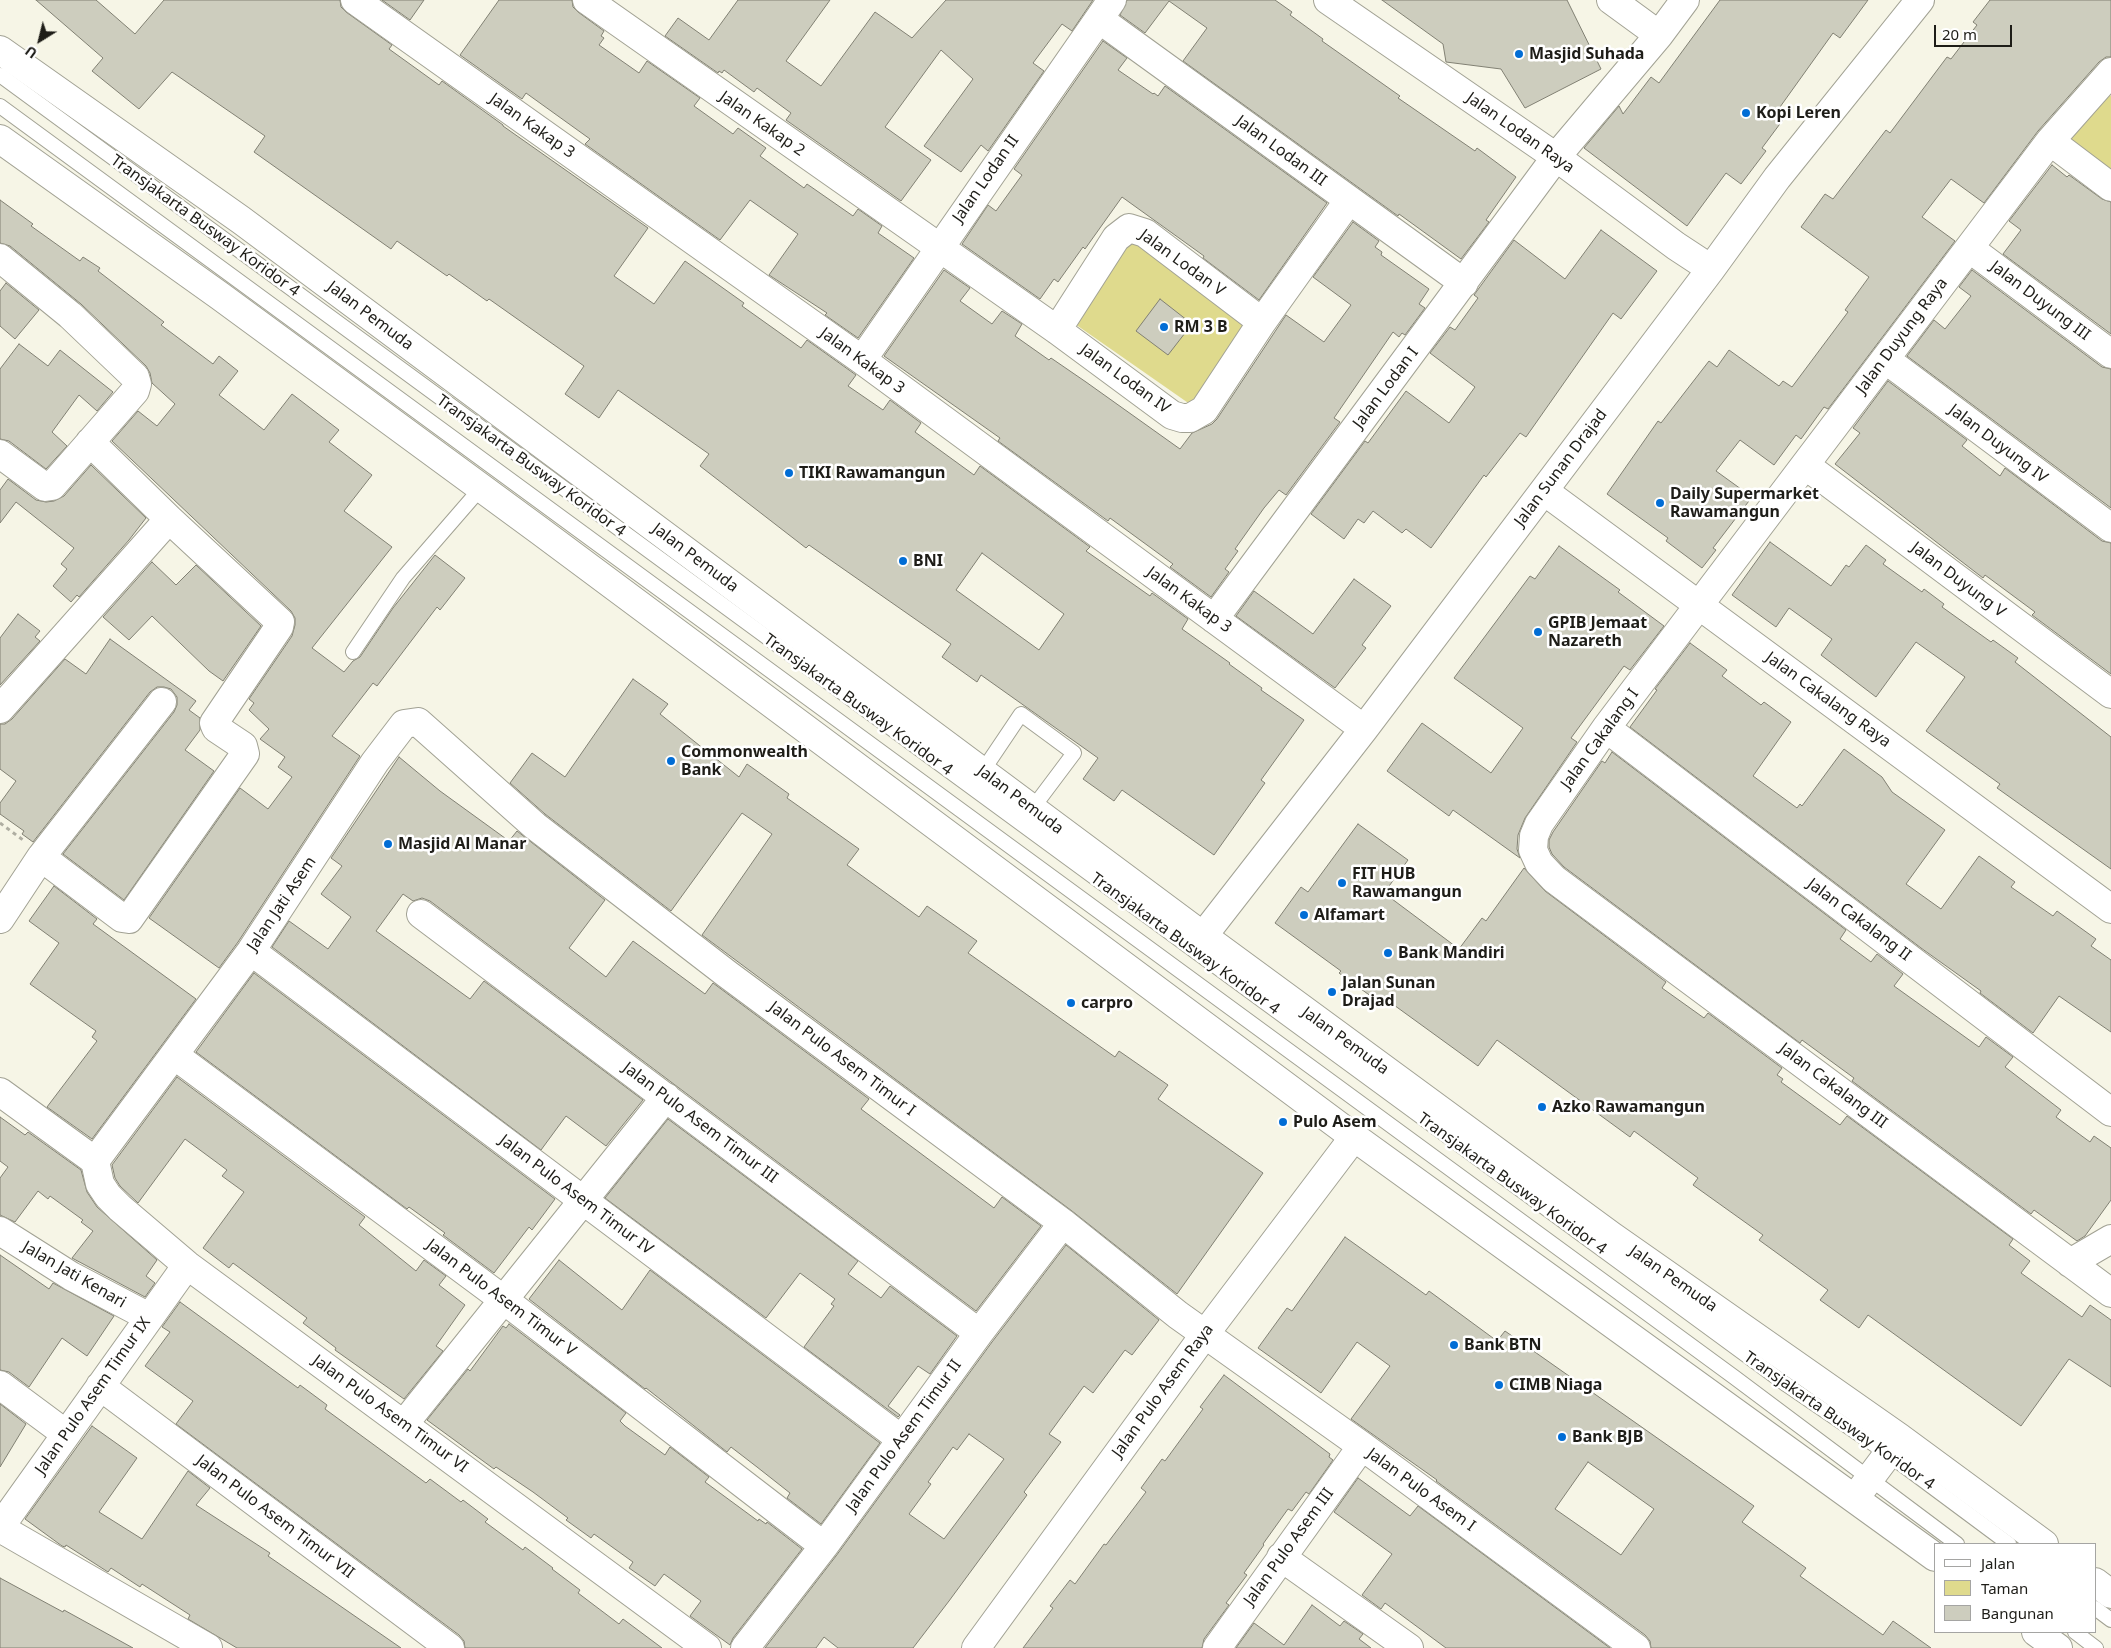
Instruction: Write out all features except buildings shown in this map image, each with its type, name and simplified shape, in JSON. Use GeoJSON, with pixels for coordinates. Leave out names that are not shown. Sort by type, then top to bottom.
{"type":"FeatureCollection","features":[{"type":"Feature","properties":{"kind":"street","name":"Jalan Kakap 3"},"geometry":{"type":"LineString","coordinates":[[355,0],[862,360],[1364,729]]}},
{"type":"Feature","properties":{"kind":"street","name":"Jalan Kakap 2"},"geometry":{"type":"LineString","coordinates":[[587,0],[938,248]]}},
{"type":"Feature","properties":{"kind":"street","name":"Jalan Lodan Raya"},"geometry":{"type":"LineString","coordinates":[[1328,0],[1556,157],[1676,246],[1711,269]]}},
{"type":"Feature","properties":{"kind":"street"},"geometry":{"type":"LineString","coordinates":[[1611,0],[1658,36]]}},
{"type":"Feature","properties":{"kind":"street","name":"Jalan Lodan I"},"geometry":{"type":"LineString","coordinates":[[1214,619],[1556,157],[1658,36],[1685,0]]}},
{"type":"Feature","properties":{"kind":"street","name":"Jalan Sunan Drajad"},"geometry":{"type":"LineString","coordinates":[[1203,936],[1364,729],[1711,269],[1777,178],[1920,0]]}},
{"type":"Feature","properties":{"kind":"street","name":"Jalan Lodan II"},"geometry":{"type":"LineString","coordinates":[[862,360],[938,248],[1106,10]]}},
{"type":"Feature","properties":{"kind":"street","name":"Jalan Lodan III"},"geometry":{"type":"LineString","coordinates":[[1106,10],[1349,200],[1464,283]]}},
{"type":"Feature","properties":{"kind":"street","name":"Jalan Pemuda"},"geometry":{"type":"LineString","coordinates":[[0,50],[249,226],[1203,936],[1894,1446],[2042,1543]]}},
{"type":"Feature","properties":{"kind":"street","name":"Jalan Duyung Raya"},"geometry":{"type":"LineString","coordinates":[[1699,605],[2050,141],[2111,72]]}},
{"type":"Feature","properties":{"kind":"street"},"geometry":{"type":"LineString","coordinates":[[0,139],[220,296],[481,488],[1354,1137],[1862,1488],[1934,1556]]}},
{"type":"Feature","properties":{"kind":"street"},"geometry":{"type":"LineString","coordinates":[[2050,141],[2111,187]]}},
{"type":"Feature","properties":{"kind":"street","name":"Jalan Lodan IV"},"geometry":{"type":"LineString","coordinates":[[938,248],[1172,414],[1182,418],[1190,418],[1204,410],[1262,322],[1349,200]]}},
{"type":"Feature","properties":{"kind":"street","name":"Jalan Lodan V"},"geometry":{"type":"LineString","coordinates":[[1056,330],[1116,238],[1129,228],[1145,233],[1262,322]]}},
{"type":"Feature","properties":{"kind":"street","name":"Jalan Duyung III"},"geometry":{"type":"LineString","coordinates":[[1969,248],[2111,354]]}},
{"type":"Feature","properties":{"kind":"street"},"geometry":{"type":"LineString","coordinates":[[0,258],[70,315],[135,377],[137,384],[135,391],[52,486],[48,488],[0,454]]}},
{"type":"Feature","properties":{"kind":"street","name":"Jalan Duyung IV"},"geometry":{"type":"LineString","coordinates":[[1885,360],[2111,528]]}},
{"type":"Feature","properties":{"kind":"street"},"geometry":{"type":"LineString","coordinates":[[41,857],[122,918],[129,919],[245,754],[243,746],[216,728],[214,723],[279,627],[280,622],[169,519],[90,442]]}},
{"type":"Feature","properties":{"kind":"street","name":"Jalan Duyung V"},"geometry":{"type":"LineString","coordinates":[[1805,465],[2111,694]]}},
{"type":"Feature","properties":{"kind":"street","name":"Jalan Cakalang Raya"},"geometry":{"type":"LineString","coordinates":[[1544,491],[2110,907]]}},
{"type":"Feature","properties":{"kind":"street"},"geometry":{"type":"LineString","coordinates":[[0,709],[169,519]]}},
{"type":"Feature","properties":{"kind":"street","name":"Jalan Cakalang I"},"geometry":{"type":"LineString","coordinates":[[1554,879],[1539,863],[1534,850],[1534,836],[1539,824],[1606,728],[1699,605]]}},
{"type":"Feature","properties":{"kind":"street"},"geometry":{"type":"LineString","coordinates":[[0,919],[41,857],[162,702]]}},
{"type":"Feature","properties":{"kind":"street","name":"Jalan Jati Asem"},"geometry":{"type":"LineString","coordinates":[[95,1161],[251,951],[375,762],[404,724],[418,722],[482,781]]}},
{"type":"Feature","properties":{"kind":"street","name":"Jalan Cakalang II"},"geometry":{"type":"LineString","coordinates":[[1606,728],[2111,1112]]}},
{"type":"Feature","properties":{"kind":"street","name":"Jalan Pulo Asem Timur I"},"geometry":{"type":"LineString","coordinates":[[482,781],[534,826],[727,974],[1063,1223],[1205,1334]]}},
{"type":"Feature","properties":{"kind":"street","name":"Jalan Cakalang III"},"geometry":{"type":"LineString","coordinates":[[1554,879],[2111,1293]]}},
{"type":"Feature","properties":{"kind":"street","name":"Jalan Pulo Asem Timur III"},"geometry":{"type":"LineString","coordinates":[[421,914],[979,1333]]}},
{"type":"Feature","properties":{"kind":"street","name":"Jalan Pulo Asem Timur IV"},"geometry":{"type":"LineString","coordinates":[[251,951],[902,1438]]}},
{"type":"Feature","properties":{"kind":"street","name":"Jalan Pulo Asem Timur V"},"geometry":{"type":"LineString","coordinates":[[174,1055],[504,1300],[824,1546]]}},
{"type":"Feature","properties":{"kind":"street"},"geometry":{"type":"LineString","coordinates":[[0,1092],[95,1161]]}},
{"type":"Feature","properties":{"kind":"street"},"geometry":{"type":"LineString","coordinates":[[404,1424],[666,1097]]}},
{"type":"Feature","properties":{"kind":"street","name":"Jalan Pulo Asem Raya"},"geometry":{"type":"LineString","coordinates":[[976,1648],[1205,1334],[1354,1137]]}},
{"type":"Feature","properties":{"kind":"street","name":"Jalan Pulo Asem Timur VI"},"geometry":{"type":"LineString","coordinates":[[95,1161],[100,1184],[108,1196],[187,1265],[707,1648]]}},
{"type":"Feature","properties":{"kind":"street","name":"Jalan Pulo Asem Timur II"},"geometry":{"type":"LineString","coordinates":[[745,1648],[824,1546],[979,1333],[1063,1223]]}},
{"type":"Feature","properties":{"kind":"street","name":"Jalan Jati Kenari"},"geometry":{"type":"LineString","coordinates":[[0,1231],[71,1276],[149,1317]]}},
{"type":"Feature","properties":{"kind":"street"},"geometry":{"type":"LineString","coordinates":[[2070,1263],[2111,1239]]}},
{"type":"Feature","properties":{"kind":"street","name":"Jalan Pulo Asem Timur IX"},"geometry":{"type":"LineString","coordinates":[[0,1527],[187,1265]]}},
{"type":"Feature","properties":{"kind":"street","name":"Jalan Pulo Asem I"},"geometry":{"type":"LineString","coordinates":[[1205,1334],[1362,1446],[1636,1648]]}},
{"type":"Feature","properties":{"kind":"street"},"geometry":{"type":"LineString","coordinates":[[0,1385],[66,1434]]}},
{"type":"Feature","properties":{"kind":"street","name":"Jalan Pulo Asem Timur VII"},"geometry":{"type":"LineString","coordinates":[[100,1386],[433,1643]]}},
{"type":"Feature","properties":{"kind":"street","name":"Jalan Pulo Asem III"},"geometry":{"type":"LineString","coordinates":[[1217,1648],[1362,1446]]}},
{"type":"Feature","properties":{"kind":"street"},"geometry":{"type":"LineString","coordinates":[[1862,1488],[1894,1446]]}},
{"type":"Feature","properties":{"kind":"street"},"geometry":{"type":"LineString","coordinates":[[0,1527],[208,1648]]}},
{"type":"Feature","properties":{"kind":"street"},"geometry":{"type":"LineString","coordinates":[[1281,1557],[1409,1648]]}},
{"type":"Feature","properties":{"kind":"street"},"geometry":{"type":"LineString","coordinates":[[2096,1583],[2111,1594]]}},
{"type":"Feature","properties":{"kind":"street"},"geometry":{"type":"LineString","coordinates":[[2037,1633],[2058,1648]]}},
{"type":"Feature","properties":{"kind":"lane","name":"Transjakarta Busway Koridor 4"},"geometry":{"type":"LineString","coordinates":[[0,75],[214,234],[1787,1385],[1894,1446],[2008,1543]]}},
{"type":"Feature","properties":{"kind":"lane","name":"Transjakarta Busway Koridor 4"},"geometry":{"type":"LineString","coordinates":[[0,106],[1710,1359],[1862,1488],[1956,1543]]}},
{"type":"Feature","properties":{"kind":"lane"},"geometry":{"type":"LineString","coordinates":[[353,652],[403,578],[481,488]]}},
{"type":"Feature","properties":{"kind":"lane"},"geometry":{"type":"LineString","coordinates":[[982,772],[1021,714],[1074,753],[1032,808]]}},
{"type":"Feature","properties":{"kind":"lane"},"geometry":{"type":"LineString","coordinates":[[2096,1609],[2111,1620]]}},
{"type":"Feature","properties":{"kind":"lane"},"geometry":{"type":"LineString","coordinates":[[2076,1633],[2096,1648]]}},
{"type":"Feature","properties":{"kind":"green space"},"geometry":{"type":"Polygon","coordinates":[[[2094,80],[2111,96],[2111,177],[2055,136],[2094,80]]]}},
{"type":"Feature","properties":{"kind":"green space"},"geometry":{"type":"Polygon","coordinates":[[[1131,239],[1251,325],[1194,407],[1075,324],[1131,239]]]}},
{"type":"Feature","properties":{"kind":"place","name":"Masjid Suhada"},"geometry":{"type":"Point","coordinates":[1519,54]}},
{"type":"Feature","properties":{"kind":"place","name":"Kopi Leren"},"geometry":{"type":"Point","coordinates":[1746,113]}},
{"type":"Feature","properties":{"kind":"place","name":"RM 3 B"},"geometry":{"type":"Point","coordinates":[1164,327]}},
{"type":"Feature","properties":{"kind":"place","name":"TIKI Rawamangun"},"geometry":{"type":"Point","coordinates":[789,473]}},
{"type":"Feature","properties":{"kind":"place","name":"Daily Supermarket Rawamangun"},"geometry":{"type":"Point","coordinates":[1660,503]}},
{"type":"Feature","properties":{"kind":"place","name":"BNI"},"geometry":{"type":"Point","coordinates":[903,561]}},
{"type":"Feature","properties":{"kind":"place","name":"GPIB Jemaat Nazareth"},"geometry":{"type":"Point","coordinates":[1538,632]}},
{"type":"Feature","properties":{"kind":"place","name":"Commonwealth Bank"},"geometry":{"type":"Point","coordinates":[671,761]}},
{"type":"Feature","properties":{"kind":"place","name":"Masjid Al Manar"},"geometry":{"type":"Point","coordinates":[388,844]}},
{"type":"Feature","properties":{"kind":"place","name":"FIT HUB Rawamangun"},"geometry":{"type":"Point","coordinates":[1342,883]}},
{"type":"Feature","properties":{"kind":"place","name":"Alfamart"},"geometry":{"type":"Point","coordinates":[1304,915]}},
{"type":"Feature","properties":{"kind":"place","name":"Bank Mandiri"},"geometry":{"type":"Point","coordinates":[1388,953]}},
{"type":"Feature","properties":{"kind":"place","name":"Jalan Sunan Drajad"},"geometry":{"type":"Point","coordinates":[1332,992]}},
{"type":"Feature","properties":{"kind":"place","name":"carpro"},"geometry":{"type":"Point","coordinates":[1071,1003]}},
{"type":"Feature","properties":{"kind":"place","name":"Azko Rawamangun"},"geometry":{"type":"Point","coordinates":[1542,1107]}},
{"type":"Feature","properties":{"kind":"place","name":"Pulo Asem"},"geometry":{"type":"Point","coordinates":[1283,1122]}},
{"type":"Feature","properties":{"kind":"place","name":"Bank BTN"},"geometry":{"type":"Point","coordinates":[1454,1345]}},
{"type":"Feature","properties":{"kind":"place","name":"CIMB Niaga"},"geometry":{"type":"Point","coordinates":[1499,1385]}},
{"type":"Feature","properties":{"kind":"place","name":"Bank BJB"},"geometry":{"type":"Point","coordinates":[1562,1437]}}]}
